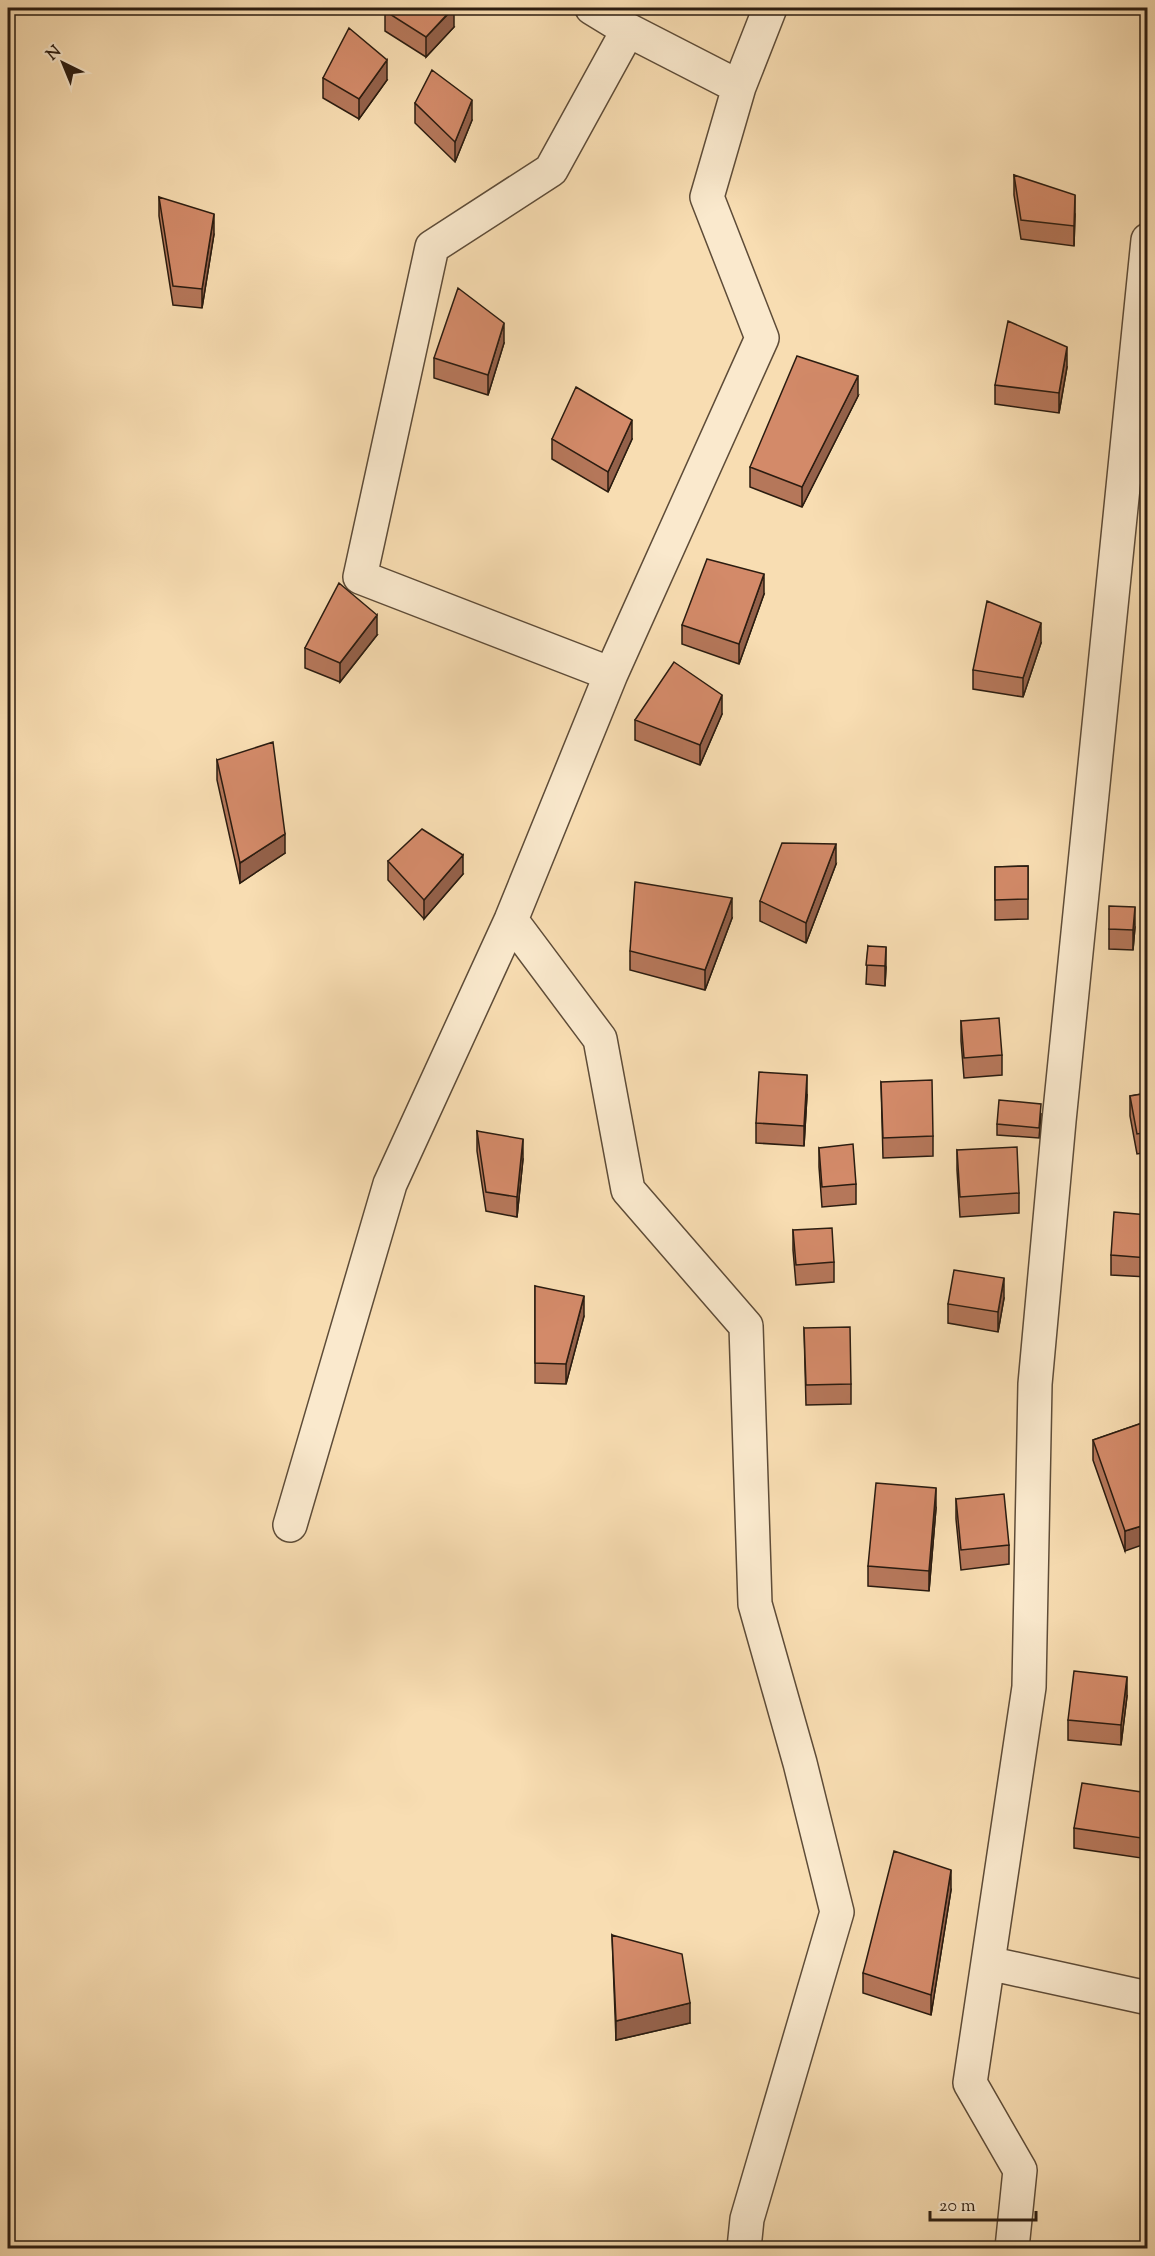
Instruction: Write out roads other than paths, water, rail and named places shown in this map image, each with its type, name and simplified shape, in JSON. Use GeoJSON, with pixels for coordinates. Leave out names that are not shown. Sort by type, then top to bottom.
{"type":"FeatureCollection","features":[{"type":"Feature","properties":{"kind":"street"},"geometry":{"type":"LineString","coordinates":[[591,8],[628,30],[739,87]]}},
{"type":"Feature","properties":{"kind":"street"},"geometry":{"type":"LineString","coordinates":[[290,1525],[390,1185],[511,920],[611,674],[762,338],[707,197],[739,87],[770,8]]}},
{"type":"Feature","properties":{"kind":"street"},"geometry":{"type":"LineString","coordinates":[[611,674],[360,577],[432,247],[551,170],[628,30]]}},
{"type":"Feature","properties":{"kind":"street"},"geometry":{"type":"LineString","coordinates":[[1012,2248],[1020,2169],[970,2083],[1029,1687],[1035,1384],[1059,1121],[1140,396],[1148,240]]}},
{"type":"Feature","properties":{"kind":"street"},"geometry":{"type":"LineString","coordinates":[[511,920],[600,1039],[628,1190],[746,1326],[755,1604],[800,1763],[837,1912],[747,2219],[744,2248]]}},
{"type":"Feature","properties":{"kind":"street"},"geometry":{"type":"LineString","coordinates":[[988,1963],[1148,1998]]}}]}
